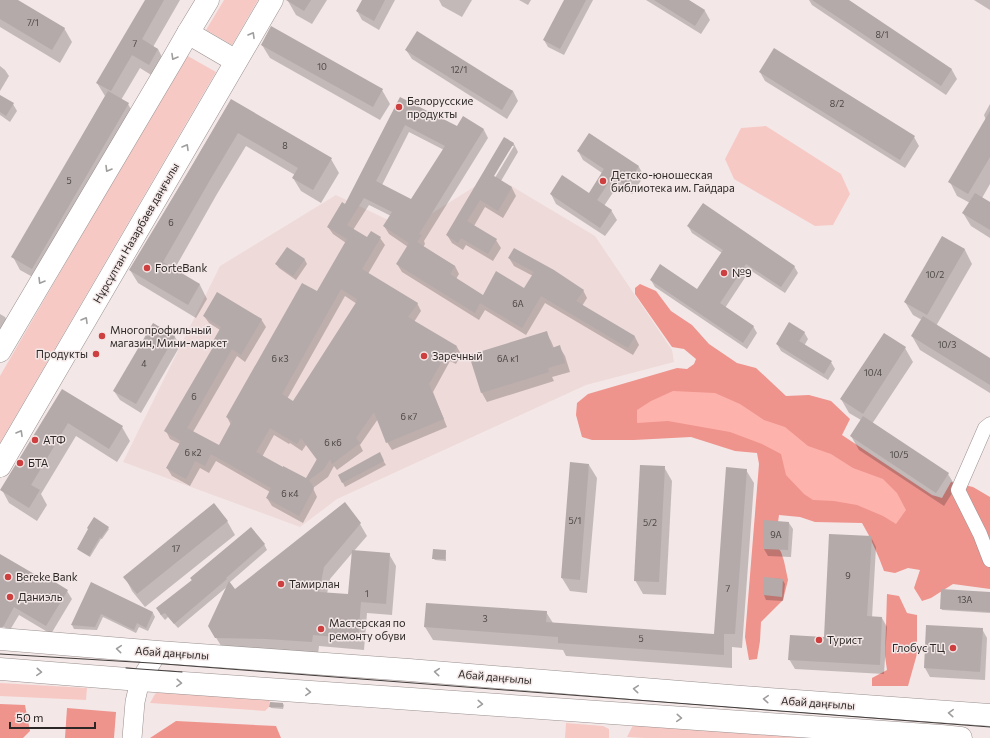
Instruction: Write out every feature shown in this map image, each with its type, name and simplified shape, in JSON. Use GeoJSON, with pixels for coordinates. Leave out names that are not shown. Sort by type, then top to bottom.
{"type":"FeatureCollection","features":[{"type":"Feature","properties":{"kind":"main road"},"geometry":{"type":"LineString","coordinates":[[0,351],[208,0]]}},
{"type":"Feature","properties":{"kind":"main road","name":"Нұрсұлтан Назарбаев даңғылы"},"geometry":{"type":"LineString","coordinates":[[0,466],[272,0]]}},
{"type":"Feature","properties":{"kind":"main road"},"geometry":{"type":"LineString","coordinates":[[188,33],[236,61]]}},
{"type":"Feature","properties":{"kind":"main road","name":"Абай даңғылы"},"geometry":{"type":"LineString","coordinates":[[0,639],[990,716]]}},
{"type":"Feature","properties":{"kind":"main road"},"geometry":{"type":"LineString","coordinates":[[0,669],[961,738]]}},
{"type":"Feature","properties":{"kind":"street"},"geometry":{"type":"LineString","coordinates":[[990,424],[986,428],[958,490],[980,534],[990,560]]}},
{"type":"Feature","properties":{"kind":"street"},"geometry":{"type":"LineString","coordinates":[[132,738],[135,702],[140,680],[158,652]]}},
{"type":"Feature","properties":{"kind":"shaded area"},"geometry":{"type":"Polygon","coordinates":[[[224,0],[258,0],[232,45],[206,30],[224,0]]]}},
{"type":"Feature","properties":{"kind":"shaded area"},"geometry":{"type":"Polygon","coordinates":[[[186,55],[216,72],[0,443],[0,376],[186,55]]]}},
{"type":"Feature","properties":{"kind":"shaded area"},"geometry":{"type":"Polygon","coordinates":[[[766,126],[841,174],[850,194],[833,225],[815,226],[734,179],[725,159],[741,128],[766,126]]]}},
{"type":"Feature","properties":{"kind":"shaded area","name":"Заречный"},"geometry":{"type":"Polygon","coordinates":[[[493,175],[595,236],[672,350],[674,362],[586,385],[337,499],[300,527],[123,462],[220,266],[336,195],[407,229],[493,175]]]}},
{"type":"Feature","properties":{"kind":"shaded area"},"geometry":{"type":"Polygon","coordinates":[[[640,284],[656,291],[671,311],[692,325],[709,344],[737,363],[756,368],[786,396],[809,395],[831,401],[850,419],[842,435],[932,495],[942,498],[951,482],[973,487],[990,497],[990,589],[953,584],[931,598],[922,601],[914,588],[920,570],[908,568],[895,573],[884,571],[862,523],[815,522],[800,517],[779,515],[775,543],[781,552],[788,580],[783,600],[761,622],[757,659],[749,660],[745,637],[759,464],[757,453],[735,451],[691,437],[634,440],[592,440],[582,437],[576,415],[577,403],[588,394],[677,368],[687,369],[694,364],[696,359],[684,349],[672,347],[635,294],[635,288],[640,284]]]}},
{"type":"Feature","properties":{"kind":"shaded area"},"geometry":{"type":"Polygon","coordinates":[[[673,391],[715,393],[740,404],[764,420],[785,427],[808,446],[831,454],[853,468],[883,479],[897,493],[906,510],[896,524],[883,516],[857,505],[834,501],[813,500],[804,494],[786,475],[781,454],[762,444],[730,432],[668,421],[637,423],[637,410],[651,401],[673,391]]]}},
{"type":"Feature","properties":{"kind":"shaded area"},"geometry":{"type":"Polygon","coordinates":[[[887,594],[899,596],[907,613],[917,615],[917,654],[908,686],[872,686],[872,678],[887,670],[885,656],[887,594]]]}},
{"type":"Feature","properties":{"kind":"shaded area"},"geometry":{"type":"Polygon","coordinates":[[[0,683],[87,688],[86,700],[0,696],[0,683]]]}},
{"type":"Feature","properties":{"kind":"shaded area"},"geometry":{"type":"Polygon","coordinates":[[[163,689],[270,698],[269,707],[265,711],[150,703],[155,694],[163,689]]]}},
{"type":"Feature","properties":{"kind":"shaded area"},"geometry":{"type":"Polygon","coordinates":[[[0,704],[25,705],[30,731],[23,738],[0,738],[0,704]]]}},
{"type":"Feature","properties":{"kind":"shaded area"},"geometry":{"type":"Polygon","coordinates":[[[67,708],[116,712],[114,738],[65,738],[67,708]]]}},
{"type":"Feature","properties":{"kind":"shaded area"},"geometry":{"type":"Polygon","coordinates":[[[176,721],[276,726],[281,738],[150,738],[176,721]]]}},
{"type":"Feature","properties":{"kind":"shaded area"},"geometry":{"type":"Polygon","coordinates":[[[566,723],[603,726],[609,729],[609,738],[565,738],[566,723]]]}},
{"type":"Feature","properties":{"kind":"shaded area"},"geometry":{"type":"Polygon","coordinates":[[[634,723],[806,738],[627,737],[634,723]]]}},
{"type":"Feature","properties":{"kind":"building"},"geometry":{"type":"Polygon","coordinates":[[[0,0],[18,0],[65,28],[52,50],[0,19],[0,0]]]}},
{"type":"Feature","properties":{"kind":"building"},"geometry":{"type":"Polygon","coordinates":[[[145,0],[164,0],[142,39],[158,49],[149,65],[132,55],[111,91],[96,83],[145,0]]]}},
{"type":"Feature","properties":{"kind":"building"},"geometry":{"type":"Polygon","coordinates":[[[286,0],[311,0],[304,11],[286,0]]]}},
{"type":"Feature","properties":{"kind":"building"},"geometry":{"type":"Polygon","coordinates":[[[362,0],[385,0],[374,21],[356,11],[362,0]]]}},
{"type":"Feature","properties":{"kind":"building"},"geometry":{"type":"Polygon","coordinates":[[[564,0],[586,0],[560,49],[543,40],[564,0]]]}},
{"type":"Feature","properties":{"kind":"building"},"geometry":{"type":"Polygon","coordinates":[[[654,0],[689,0],[705,10],[695,26],[654,0]]]}},
{"type":"Feature","properties":{"kind":"building"},"geometry":{"type":"Polygon","coordinates":[[[812,0],[849,0],[952,69],[941,86],[812,0]]]}},
{"type":"Feature","properties":{"kind":"building"},"geometry":{"type":"Polygon","coordinates":[[[271,26],[383,89],[373,107],[261,45],[271,26]]]}},
{"type":"Feature","properties":{"kind":"building"},"geometry":{"type":"Polygon","coordinates":[[[417,31],[513,91],[502,110],[405,50],[417,31]]]}},
{"type":"Feature","properties":{"kind":"building"},"geometry":{"type":"Polygon","coordinates":[[[774,48],[915,136],[900,160],[759,72],[774,48]]]}},
{"type":"Feature","properties":{"kind":"building"},"geometry":{"type":"Polygon","coordinates":[[[108,91],[129,103],[32,269],[11,257],[108,91]]]}},
{"type":"Feature","properties":{"kind":"building"},"geometry":{"type":"Polygon","coordinates":[[[0,95],[14,103],[6,116],[0,112],[0,95]]]}},
{"type":"Feature","properties":{"kind":"building"},"geometry":{"type":"Polygon","coordinates":[[[400,97],[457,126],[463,116],[484,129],[419,234],[422,235],[417,242],[455,266],[450,274],[483,295],[496,271],[524,288],[534,272],[508,258],[514,248],[554,270],[584,290],[576,301],[635,336],[628,348],[541,296],[522,328],[480,303],[475,313],[396,264],[409,243],[383,226],[392,212],[364,198],[347,225],[367,237],[371,231],[381,237],[362,269],[418,303],[408,317],[457,346],[451,357],[446,354],[429,384],[444,419],[386,443],[374,412],[356,438],[360,443],[332,464],[330,459],[324,469],[309,480],[314,488],[299,516],[266,498],[271,488],[211,454],[205,466],[195,461],[186,479],[166,468],[181,441],[164,431],[216,342],[213,341],[221,327],[203,316],[217,292],[262,319],[241,355],[232,349],[187,428],[219,445],[232,421],[226,417],[302,283],[317,291],[347,239],[327,227],[342,202],[345,204],[400,97]],[[405,125],[376,181],[411,199],[445,146],[405,125]],[[341,289],[282,394],[293,401],[357,299],[341,289]],[[270,428],[256,452],[306,478],[317,459],[301,438],[297,444],[270,428]]]}},
{"type":"Feature","properties":{"kind":"building"},"geometry":{"type":"Polygon","coordinates":[[[231,99],[332,158],[313,190],[292,178],[298,168],[238,133],[163,262],[200,284],[188,305],[129,270],[231,99]]]}},
{"type":"Feature","properties":{"kind":"building"},"geometry":{"type":"Polygon","coordinates":[[[990,111],[990,157],[968,194],[948,182],[990,111]]]}},
{"type":"Feature","properties":{"kind":"building","name":"Детско-юношеская библиотека им. Гайдара"},"geometry":{"type":"Polygon","coordinates":[[[589,133],[639,166],[626,186],[613,176],[597,200],[612,210],[600,228],[550,194],[562,175],[589,193],[604,169],[577,151],[589,133]]]}},
{"type":"Feature","properties":{"kind":"building"},"geometry":{"type":"Polygon","coordinates":[[[504,137],[514,143],[494,176],[512,187],[498,211],[480,200],[467,221],[497,239],[488,254],[461,238],[458,243],[446,235],[504,137]]]}},
{"type":"Feature","properties":{"kind":"building"},"geometry":{"type":"Polygon","coordinates":[[[975,193],[990,202],[990,230],[962,213],[975,193]]]}},
{"type":"Feature","properties":{"kind":"building","name":"№9"},"geometry":{"type":"Polygon","coordinates":[[[703,203],[795,266],[781,287],[746,264],[720,303],[754,326],[743,343],[650,280],[660,264],[697,289],[723,250],[687,226],[703,203]]]}},
{"type":"Feature","properties":{"kind":"building"},"geometry":{"type":"Polygon","coordinates":[[[942,236],[965,249],[927,315],[904,302],[942,236]]]}},
{"type":"Feature","properties":{"kind":"building"},"geometry":{"type":"Polygon","coordinates":[[[287,247],[305,259],[293,276],[275,264],[287,247]]]}},
{"type":"Feature","properties":{"kind":"building"},"geometry":{"type":"Polygon","coordinates":[[[923,316],[990,358],[990,385],[911,336],[923,316]]]}},
{"type":"Feature","properties":{"kind":"building"},"geometry":{"type":"Polygon","coordinates":[[[789,322],[805,332],[799,341],[832,361],[824,374],[776,344],[789,322]]]}},
{"type":"Feature","properties":{"kind":"building"},"geometry":{"type":"Polygon","coordinates":[[[153,323],[175,336],[136,404],[113,391],[153,323]]]}},
{"type":"Feature","properties":{"kind":"building"},"geometry":{"type":"Polygon","coordinates":[[[547,331],[552,348],[560,345],[565,363],[548,368],[549,372],[481,393],[469,355],[547,331]]]}},
{"type":"Feature","properties":{"kind":"building"},"geometry":{"type":"Polygon","coordinates":[[[884,333],[906,347],[863,414],[840,399],[884,333]]]}},
{"type":"Feature","properties":{"kind":"building"},"geometry":{"type":"Polygon","coordinates":[[[62,389],[123,426],[109,449],[68,423],[31,485],[40,490],[29,508],[0,490],[62,389]]]}},
{"type":"Feature","properties":{"kind":"building"},"geometry":{"type":"Polygon","coordinates":[[[863,416],[949,473],[936,493],[850,436],[863,416]]]}},
{"type":"Feature","properties":{"kind":"building"},"geometry":{"type":"Polygon","coordinates":[[[380,452],[384,461],[342,483],[338,475],[380,452]]]}},
{"type":"Feature","properties":{"kind":"building"},"geometry":{"type":"Polygon","coordinates":[[[570,462],[589,464],[580,580],[561,578],[570,462]]]}},
{"type":"Feature","properties":{"kind":"building"},"geometry":{"type":"Polygon","coordinates":[[[640,465],[665,466],[659,582],[634,581],[640,465]]]}},
{"type":"Feature","properties":{"kind":"building"},"geometry":{"type":"Polygon","coordinates":[[[726,467],[747,469],[735,634],[724,634],[724,655],[558,643],[558,637],[424,627],[426,603],[547,611],[546,622],[714,634],[726,467]]]}},
{"type":"Feature","properties":{"kind":"building","name":"Тамирлан"},"geometry":{"type":"Polygon","coordinates":[[[345,502],[361,523],[324,567],[319,592],[348,594],[352,550],[390,553],[386,604],[361,602],[358,639],[313,635],[312,642],[215,638],[208,626],[229,581],[235,589],[345,502]]]}},
{"type":"Feature","properties":{"kind":"building"},"geometry":{"type":"Polygon","coordinates":[[[214,503],[228,521],[137,594],[123,577],[214,503]]]}},
{"type":"Feature","properties":{"kind":"building"},"geometry":{"type":"Polygon","coordinates":[[[94,517],[109,527],[101,538],[100,537],[89,556],[77,549],[94,517]]]}},
{"type":"Feature","properties":{"kind":"building"},"geometry":{"type":"Polygon","coordinates":[[[764,520],[789,522],[788,550],[763,549],[764,520]]]}},
{"type":"Feature","properties":{"kind":"building"},"geometry":{"type":"Polygon","coordinates":[[[251,527],[265,544],[174,624],[165,613],[161,615],[156,608],[192,580],[190,578],[251,527]]]}},
{"type":"Feature","properties":{"kind":"building"},"geometry":{"type":"Polygon","coordinates":[[[829,534],[872,536],[867,616],[882,617],[880,665],[788,660],[790,635],[824,637],[829,534]]]}},
{"type":"Feature","properties":{"kind":"building"},"geometry":{"type":"Polygon","coordinates":[[[433,549],[446,550],[445,559],[432,559],[433,549]]]}},
{"type":"Feature","properties":{"kind":"building"},"geometry":{"type":"Polygon","coordinates":[[[0,554],[48,582],[50,579],[68,590],[46,626],[14,607],[3,627],[0,627],[0,554]]]}},
{"type":"Feature","properties":{"kind":"building"},"geometry":{"type":"Polygon","coordinates":[[[764,577],[783,579],[782,597],[763,595],[764,577]]]}},
{"type":"Feature","properties":{"kind":"building"},"geometry":{"type":"Polygon","coordinates":[[[91,582],[153,612],[146,628],[137,623],[134,630],[101,614],[95,627],[71,625],[91,582]]]}},
{"type":"Feature","properties":{"kind":"building"},"geometry":{"type":"Polygon","coordinates":[[[941,589],[990,592],[990,612],[940,609],[941,589]]]}},
{"type":"Feature","properties":{"kind":"building","name":"Глобус ТЦ"},"geometry":{"type":"Polygon","coordinates":[[[926,625],[983,628],[980,672],[924,668],[926,625]]]}},
{"type":"Feature","properties":{"kind":"building"},"geometry":{"type":"Polygon","coordinates":[[[270,702],[283,703],[283,707],[269,707],[270,702]]]}},
{"type":"Feature","properties":{"kind":"tram line"},"geometry":{"type":"LineString","coordinates":[[0,654],[151,663],[990,727]]}},
{"type":"Feature","properties":{"kind":"tram line"},"geometry":{"type":"LineString","coordinates":[[126,668],[182,672]]}},
{"type":"Feature","properties":{"kind":"place","name":"Белорусские продукты"},"geometry":{"type":"Point","coordinates":[399,107]}},
{"type":"Feature","properties":{"kind":"place","name":"Детско-юношеская библиотека им. Гайдара"},"geometry":{"type":"Point","coordinates":[603,181]}},
{"type":"Feature","properties":{"kind":"place","name":"ForteBank"},"geometry":{"type":"Point","coordinates":[147,268]}},
{"type":"Feature","properties":{"kind":"place","name":"№9"},"geometry":{"type":"Point","coordinates":[724,273]}},
{"type":"Feature","properties":{"kind":"place","name":"Многопрофильный магазин, Мини-маркет"},"geometry":{"type":"Point","coordinates":[102,336]}},
{"type":"Feature","properties":{"kind":"place","name":"Продукты"},"geometry":{"type":"Point","coordinates":[96,354]}},
{"type":"Feature","properties":{"kind":"place","name":"Заречный"},"geometry":{"type":"Point","coordinates":[424,356]}},
{"type":"Feature","properties":{"kind":"place","name":"АТФ"},"geometry":{"type":"Point","coordinates":[35,440]}},
{"type":"Feature","properties":{"kind":"place","name":"БТА"},"geometry":{"type":"Point","coordinates":[20,463]}},
{"type":"Feature","properties":{"kind":"place","name":"Bereke Bank"},"geometry":{"type":"Point","coordinates":[8,577]}},
{"type":"Feature","properties":{"kind":"place","name":"Тамирлан"},"geometry":{"type":"Point","coordinates":[281,584]}},
{"type":"Feature","properties":{"kind":"place","name":"Даниэль"},"geometry":{"type":"Point","coordinates":[10,597]}},
{"type":"Feature","properties":{"kind":"place","name":"Мастерская по ремонту обуви"},"geometry":{"type":"Point","coordinates":[321,629]}},
{"type":"Feature","properties":{"kind":"place","name":"Турист"},"geometry":{"type":"Point","coordinates":[819,640]}},
{"type":"Feature","properties":{"kind":"place","name":"Глобус ТЦ"},"geometry":{"type":"Point","coordinates":[953,648]}}]}
